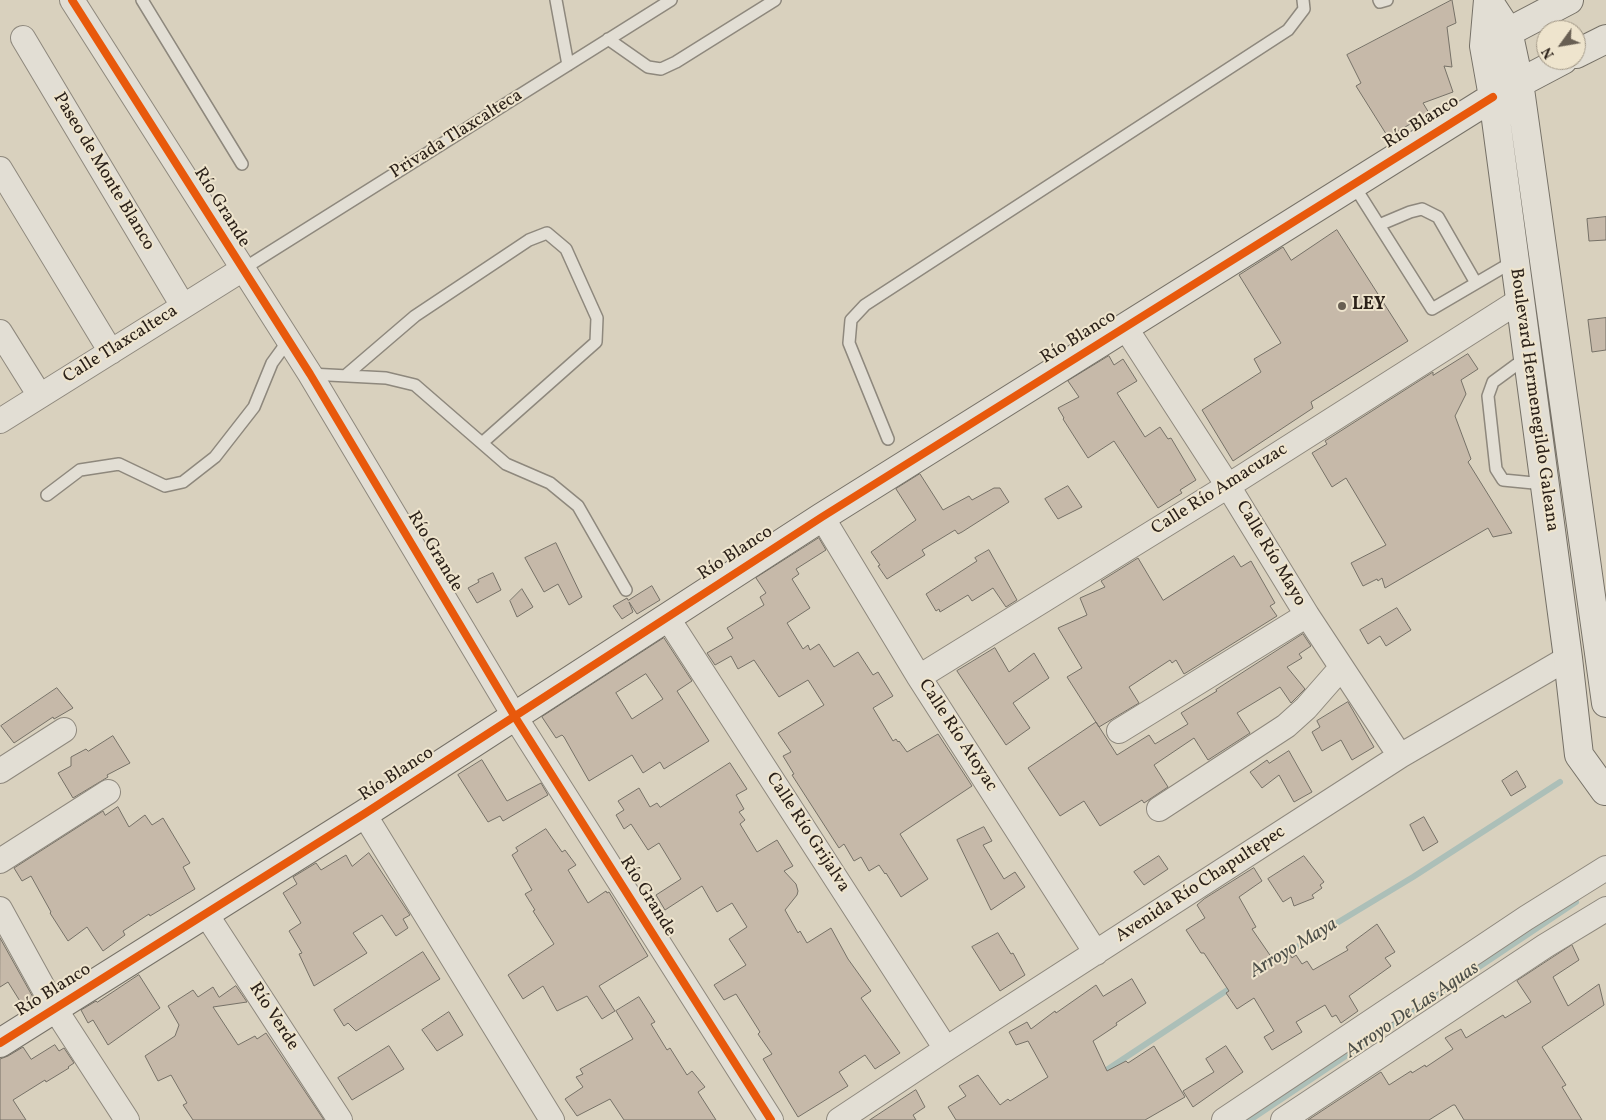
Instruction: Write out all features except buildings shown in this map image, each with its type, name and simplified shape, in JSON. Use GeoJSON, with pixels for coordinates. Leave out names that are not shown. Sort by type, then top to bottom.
{"type":"FeatureCollection","features":[{"type":"Feature","properties":{"kind":"street","name":"Río Grande"},"geometry":{"type":"LineString","coordinates":[[72,0],[310,374],[515,717],[771,1120]]}},
{"type":"Feature","properties":{"kind":"street"},"geometry":{"type":"LineString","coordinates":[[1484,46],[1508,31],[1569,0]]}},
{"type":"Feature","properties":{"kind":"street","name":"Boulevard Hermenegildo Galeana"},"geometry":{"type":"LineString","coordinates":[[1489,1],[1508,31],[1519,82],[1606,703]]}},
{"type":"Feature","properties":{"kind":"street","name":"Boulevard Hermenegildo Galeana"},"geometry":{"type":"LineString","coordinates":[[1489,1],[1484,46],[1493,97],[1568,658],[1579,755],[1606,791]]}},
{"type":"Feature","properties":{"kind":"street","name":"Paseo de Monte Blanco"},"geometry":{"type":"LineString","coordinates":[[23,38],[183,306]]}},
{"type":"Feature","properties":{"kind":"street"},"geometry":{"type":"LineString","coordinates":[[1586,49],[1606,39]]}},
{"type":"Feature","properties":{"kind":"street","name":"Río Blanco"},"geometry":{"type":"LineString","coordinates":[[0,1043],[364,814],[822,517],[1493,97],[1543,70]]}},
{"type":"Feature","properties":{"kind":"street"},"geometry":{"type":"LineString","coordinates":[[0,169],[111,352]]}},
{"type":"Feature","properties":{"kind":"street","name":"Calle Tlaxcalteca"},"geometry":{"type":"LineString","coordinates":[[0,421],[243,269]]}},
{"type":"Feature","properties":{"kind":"street","name":"Calle Río Amacuzac"},"geometry":{"type":"LineString","coordinates":[[919,677],[1228,486],[1519,301]]}},
{"type":"Feature","properties":{"kind":"street","name":"Calle Río Mayo"},"geometry":{"type":"LineString","coordinates":[[1125,326],[1228,486],[1307,615],[1400,756]]}},
{"type":"Feature","properties":{"kind":"street"},"geometry":{"type":"LineString","coordinates":[[0,332],[40,396]]}},
{"type":"Feature","properties":{"kind":"street","name":"Calle Río Atoyac"},"geometry":{"type":"LineString","coordinates":[[822,517],[919,677],[1096,953]]}},
{"type":"Feature","properties":{"kind":"street"},"geometry":{"type":"LineString","coordinates":[[1119,731],[1307,615]]}},
{"type":"Feature","properties":{"kind":"street","name":"Calle Río Grijalva"},"geometry":{"type":"LineString","coordinates":[[667,617],[946,1049]]}},
{"type":"Feature","properties":{"kind":"street","name":"Avenida Río Chapultepec"},"geometry":{"type":"LineString","coordinates":[[839,1120],[1400,756],[1568,658]]}},
{"type":"Feature","properties":{"kind":"street"},"geometry":{"type":"LineString","coordinates":[[1159,809],[1286,726],[1306,708],[1341,668]]}},
{"type":"Feature","properties":{"kind":"street"},"geometry":{"type":"LineString","coordinates":[[0,771],[64,730]]}},
{"type":"Feature","properties":{"kind":"street"},"geometry":{"type":"LineString","coordinates":[[0,861],[108,792]]}},
{"type":"Feature","properties":{"kind":"street"},"geometry":{"type":"LineString","coordinates":[[364,814],[552,1120]]}},
{"type":"Feature","properties":{"kind":"street"},"geometry":{"type":"LineString","coordinates":[[1224,1120],[1526,918],[1606,868]]}},
{"type":"Feature","properties":{"kind":"street"},"geometry":{"type":"LineString","coordinates":[[0,909],[54,1008],[127,1120]]}},
{"type":"Feature","properties":{"kind":"street"},"geometry":{"type":"LineString","coordinates":[[1283,1120],[1545,946],[1606,909]]}},
{"type":"Feature","properties":{"kind":"street","name":"Río Verde"},"geometry":{"type":"LineString","coordinates":[[206,914],[340,1120]]}},
{"type":"Feature","properties":{"kind":"lane"},"geometry":{"type":"LineString","coordinates":[[142,0],[242,164]]}},
{"type":"Feature","properties":{"kind":"lane"},"geometry":{"type":"LineString","coordinates":[[556,0],[568,65]]}},
{"type":"Feature","properties":{"kind":"lane","name":"Privada Tlaxcalteca"},"geometry":{"type":"LineString","coordinates":[[243,269],[670,0]]}},
{"type":"Feature","properties":{"kind":"lane"},"geometry":{"type":"LineString","coordinates":[[608,39],[648,67],[661,69],[676,62],[775,0]]}},
{"type":"Feature","properties":{"kind":"lane"},"geometry":{"type":"LineString","coordinates":[[888,439],[849,343],[851,320],[874,299],[1288,30],[1304,8],[1303,0]]}},
{"type":"Feature","properties":{"kind":"lane"},"geometry":{"type":"LineString","coordinates":[[1379,0],[1380,2],[1387,0]]}},
{"type":"Feature","properties":{"kind":"lane"},"geometry":{"type":"LineString","coordinates":[[1353,184],[1432,309],[1514,261]]}},
{"type":"Feature","properties":{"kind":"lane"},"geometry":{"type":"LineString","coordinates":[[1379,225],[1422,209],[1438,217],[1476,283]]}},
{"type":"Feature","properties":{"kind":"lane"},"geometry":{"type":"LineString","coordinates":[[345,376],[415,316],[529,240],[547,233],[566,249],[597,318],[596,342],[482,443]]}},
{"type":"Feature","properties":{"kind":"lane"},"geometry":{"type":"LineString","coordinates":[[47,495],[80,470],[118,464],[165,486],[183,482],[215,458],[254,407],[272,363],[288,341]]}},
{"type":"Feature","properties":{"kind":"lane"},"geometry":{"type":"LineString","coordinates":[[1527,358],[1493,382],[1488,396],[1496,469],[1503,480],[1544,484]]}},
{"type":"Feature","properties":{"kind":"lane"},"geometry":{"type":"LineString","coordinates":[[310,374],[386,378],[415,385],[506,464],[550,483],[578,506],[626,590]]}},
{"type":"Feature","properties":{"kind":"waterway","name":"Arroyo Maya"},"geometry":{"type":"LineString","coordinates":[[1269,964],[1413,877],[1560,782]]}},
{"type":"Feature","properties":{"kind":"waterway","name":"Arroyo De Las Aguas"},"geometry":{"type":"LineString","coordinates":[[1250,1120],[1576,902]]}},
{"type":"Feature","properties":{"kind":"waterway","name":"Arroyo Maya"},"geometry":{"type":"LineString","coordinates":[[1099,1075],[1235,985]]}},
{"type":"Feature","properties":{"kind":"cycle path"},"geometry":{"type":"LineString","coordinates":[[72,0],[310,374],[515,717],[771,1120]]}},
{"type":"Feature","properties":{"kind":"cycle path"},"geometry":{"type":"LineString","coordinates":[[0,1043],[364,814],[822,517],[1493,97]]}},
{"type":"Feature","properties":{"kind":"place","name":"LEY"},"geometry":{"type":"Point","coordinates":[1342,306]}}]}
